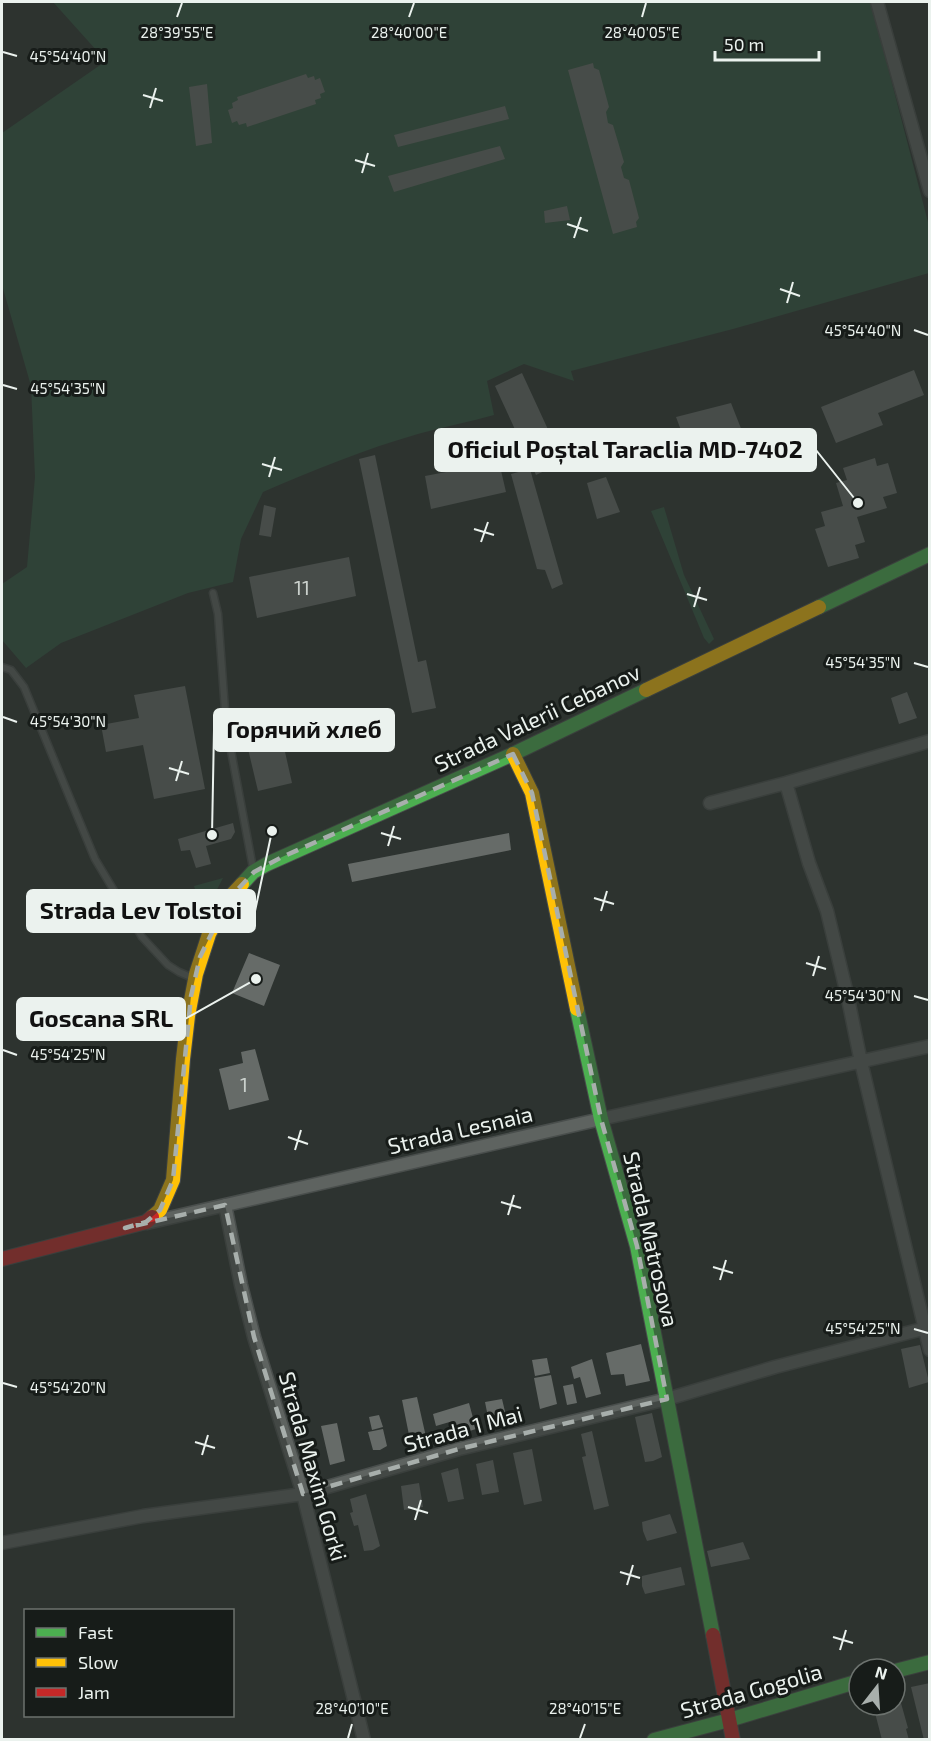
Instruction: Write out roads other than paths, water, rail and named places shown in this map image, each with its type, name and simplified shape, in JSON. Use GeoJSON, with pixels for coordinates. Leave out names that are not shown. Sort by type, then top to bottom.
{"type":"FeatureCollection","features":[{"type":"Feature","properties":{"kind":"street"},"geometry":{"type":"LineString","coordinates":[[877,2],[925,157],[930,191]]}},
{"type":"Feature","properties":{"kind":"street","name":"Strada Valerii Cebanov"},"geometry":{"type":"LineString","coordinates":[[195,979],[200,957],[228,900],[254,872],[282,857],[513,754],[930,554]]}},
{"type":"Feature","properties":{"kind":"street"},"geometry":{"type":"LineString","coordinates":[[710,803],[930,741]]}},
{"type":"Feature","properties":{"kind":"street","name":"Strada Matrosova"},"geometry":{"type":"LineString","coordinates":[[513,754],[532,793],[601,1119],[637,1246],[733,1740]]}},
{"type":"Feature","properties":{"kind":"street"},"geometry":{"type":"LineString","coordinates":[[786,783],[809,863],[827,911],[861,1062],[927,1328],[930,1350]]}},
{"type":"Feature","properties":{"kind":"street"},"geometry":{"type":"LineString","coordinates":[[125,1228],[146,1222],[160,1210],[173,1180],[183,1052],[195,979]]}},
{"type":"Feature","properties":{"kind":"street","name":"Strada Lesnaia"},"geometry":{"type":"LineString","coordinates":[[2,1259],[225,1205],[930,1046]]}},
{"type":"Feature","properties":{"kind":"street","name":"Strada Maxim Gorki"},"geometry":{"type":"LineString","coordinates":[[225,1205],[254,1337],[303,1494],[364,1740]]}},
{"type":"Feature","properties":{"kind":"street","name":"Strada 1 Mai"},"geometry":{"type":"LineString","coordinates":[[2,1543],[143,1516],[303,1494],[459,1449],[667,1399],[775,1367],[927,1328]]}},
{"type":"Feature","properties":{"kind":"street"},"geometry":{"type":"LineString","coordinates":[[907,1668],[930,1662]]}},
{"type":"Feature","properties":{"kind":"street","name":"Strada Gogolia"},"geometry":{"type":"LineString","coordinates":[[654,1740],[847,1685]]}},
{"type":"Feature","properties":{"kind":"lane"},"geometry":{"type":"LineString","coordinates":[[213,593],[218,614],[226,724],[254,872]]}},
{"type":"Feature","properties":{"kind":"lane"},"geometry":{"type":"LineString","coordinates":[[2,667],[11,670],[24,687],[94,860],[142,937],[168,965],[195,979]]}},
{"type":"Feature","properties":{"kind":"place","name":"Oficiul Poștal Taraclia MD-7402"},"geometry":{"type":"Point","coordinates":[858,503]}},
{"type":"Feature","properties":{"kind":"place","name":"Strada Lev Tolstoi"},"geometry":{"type":"Point","coordinates":[272,831]}},
{"type":"Feature","properties":{"kind":"place","name":"Горячий хлеб"},"geometry":{"type":"Point","coordinates":[212,835]}},
{"type":"Feature","properties":{"kind":"place","name":"Goscana SRL"},"geometry":{"type":"Point","coordinates":[256,979]}}]}
